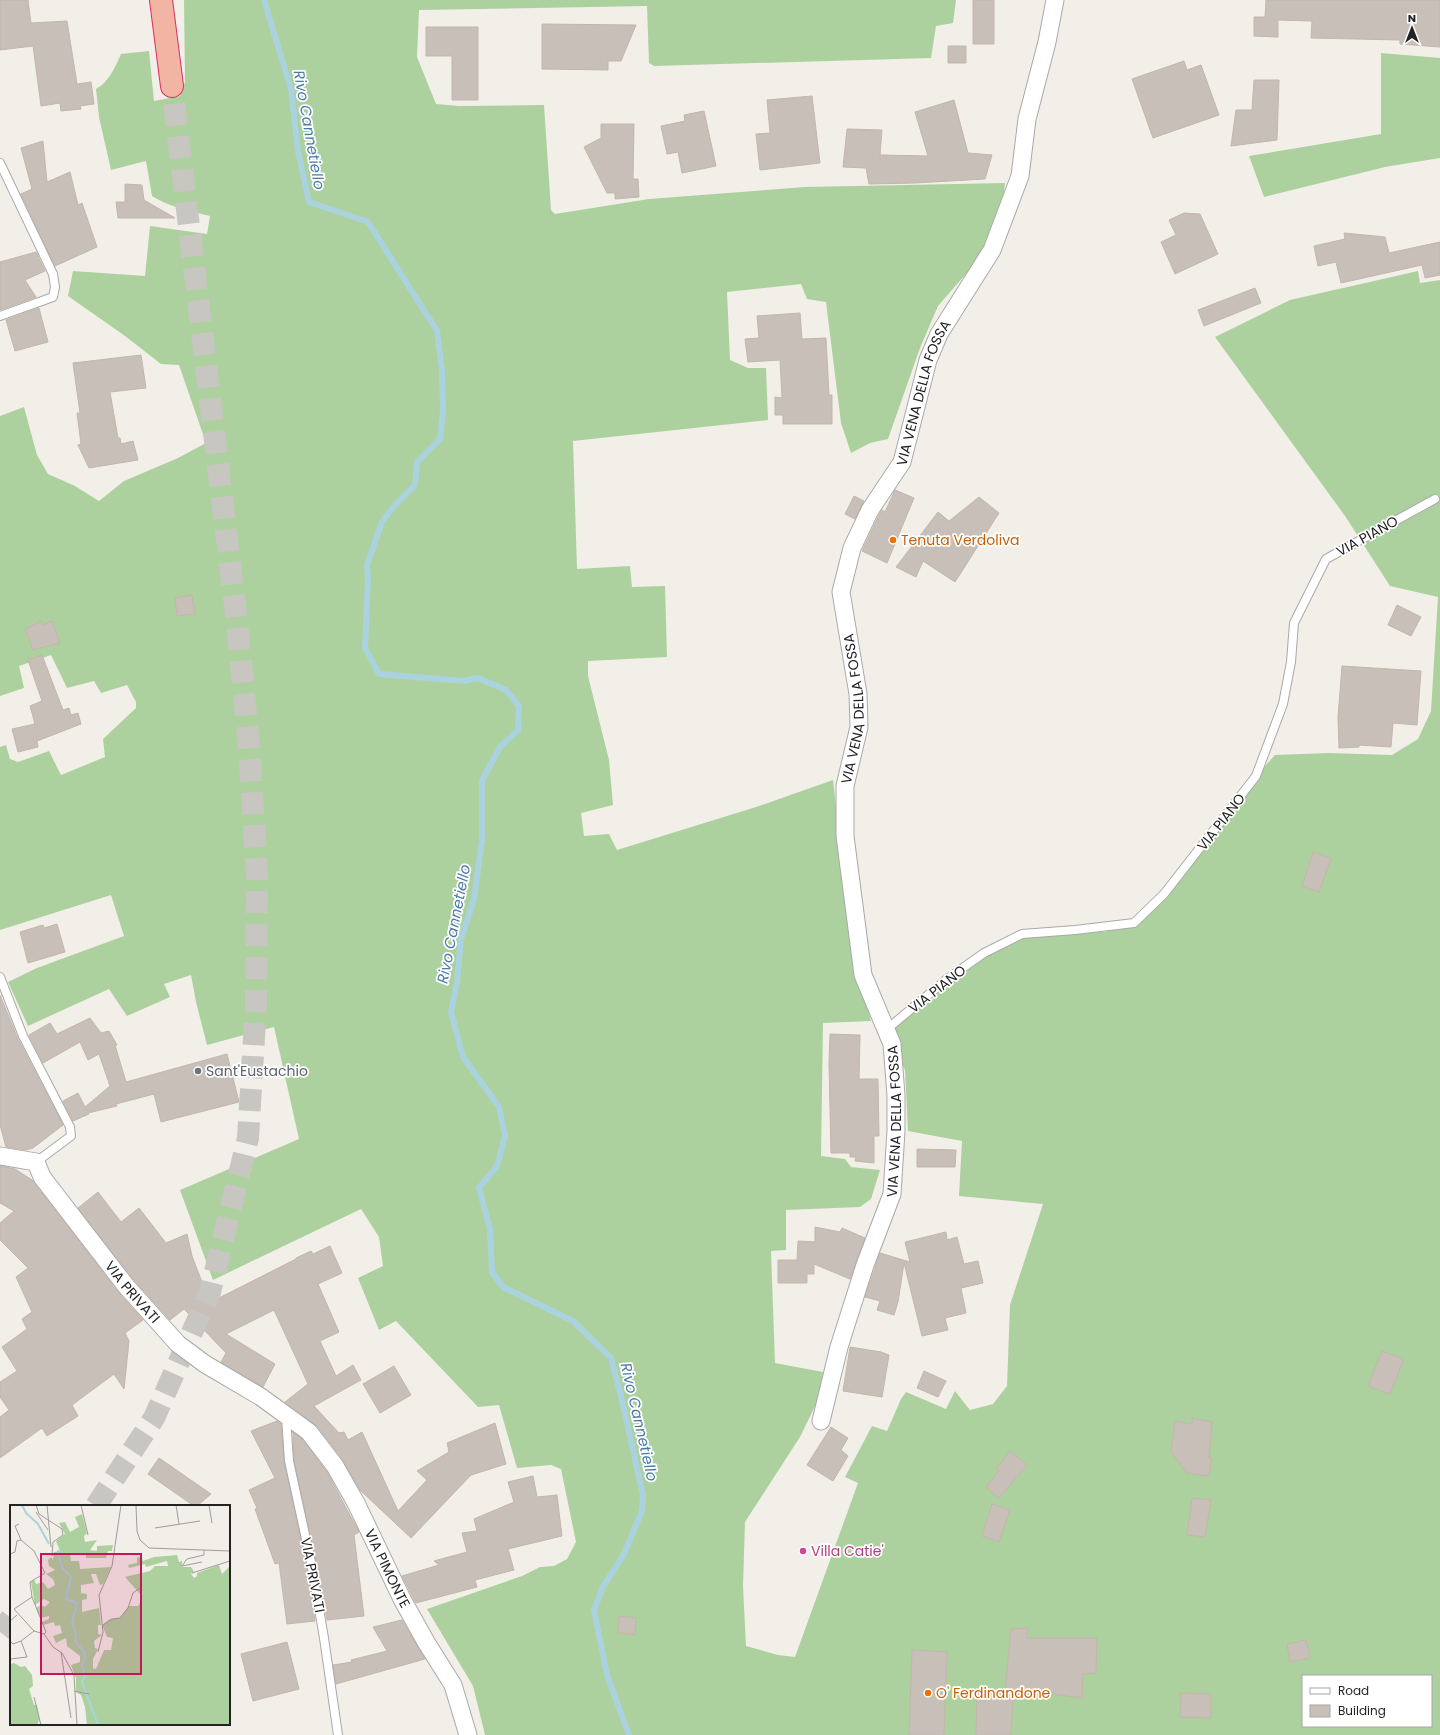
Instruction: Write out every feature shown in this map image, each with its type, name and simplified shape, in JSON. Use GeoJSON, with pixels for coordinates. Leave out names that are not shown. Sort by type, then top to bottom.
{"type":"FeatureCollection","features":[{"type":"Feature","properties":{"kind":"highway"},"geometry":{"type":"LineString","coordinates":[[161,0],[172,86]]}},
{"type":"Feature","properties":{"kind":"highway"},"geometry":{"type":"LineString","coordinates":[[164,28],[167,0]]}},
{"type":"Feature","properties":{"kind":"street","name":"VIA VENA DELLA FOSSA"},"geometry":{"type":"LineString","coordinates":[[821,1421],[839,1347],[865,1265],[892,1194],[896,1131],[896,1095],[892,1044],[863,975],[845,836],[845,786],[859,727],[858,694],[841,592],[852,548],[870,510],[902,462],[928,360],[939,334],[992,250],[1020,176],[1027,119],[1047,42],[1055,0]]}},
{"type":"Feature","properties":{"kind":"street"},"geometry":{"type":"LineString","coordinates":[[0,1156],[36,1162]]}},
{"type":"Feature","properties":{"kind":"street","name":"VIA PRIVATI"},"geometry":{"type":"LineString","coordinates":[[36,1162],[42,1177],[71,1212],[126,1286],[178,1344],[205,1364],[261,1397],[286,1416]]}},
{"type":"Feature","properties":{"kind":"street","name":"VIA PIMONTE"},"geometry":{"type":"LineString","coordinates":[[286,1416],[309,1432],[335,1466],[356,1503],[402,1599],[426,1642],[453,1685],[468,1735]]}},
{"type":"Feature","properties":{"kind":"lane"},"geometry":{"type":"LineString","coordinates":[[0,163],[53,274],[55,286],[53,297],[0,316]]}},
{"type":"Feature","properties":{"kind":"lane","name":"VIA PIANO"},"geometry":{"type":"LineString","coordinates":[[886,1030],[947,979],[984,953],[1022,934],[1134,923],[1164,894],[1256,776],[1283,704],[1291,662],[1294,623],[1326,559],[1435,499]]}},
{"type":"Feature","properties":{"kind":"lane"},"geometry":{"type":"LineString","coordinates":[[0,977],[23,1036],[70,1127],[71,1136],[36,1162]]}},
{"type":"Feature","properties":{"kind":"lane","name":"VIA PRIVATI"},"geometry":{"type":"LineString","coordinates":[[286,1416],[289,1461],[312,1570],[338,1735]]}},
{"type":"Feature","properties":{"kind":"green space"},"geometry":{"type":"Polygon","coordinates":[[[184,0],[956,0],[953,23],[936,26],[931,58],[654,66],[649,63],[647,6],[419,10],[417,57],[436,104],[459,106],[544,105],[551,210],[555,214],[649,199],[805,187],[1005,183],[1002,208],[993,234],[971,268],[938,306],[920,348],[888,439],[870,443],[851,453],[841,423],[826,302],[807,299],[801,284],[727,292],[730,360],[748,368],[766,368],[768,420],[573,441],[577,569],[630,566],[632,587],[665,586],[667,657],[588,661],[588,676],[609,760],[613,805],[581,813],[584,836],[609,834],[617,850],[756,807],[833,780],[852,946],[871,1021],[823,1023],[821,1156],[845,1159],[851,1167],[880,1170],[871,1199],[860,1207],[786,1210],[786,1250],[771,1251],[775,1363],[823,1372],[818,1400],[800,1437],[745,1522],[743,1586],[746,1646],[778,1655],[795,1657],[858,1483],[845,1477],[872,1426],[887,1431],[901,1399],[906,1392],[946,1409],[955,1391],[970,1410],[993,1404],[1007,1386],[1010,1305],[1043,1204],[959,1196],[962,1141],[908,1131],[905,1070],[886,1030],[935,998],[947,979],[991,946],[1055,929],[1104,932],[1134,923],[1174,884],[1256,776],[1275,755],[1329,753],[1392,755],[1418,739],[1431,711],[1438,597],[1390,586],[1345,516],[1215,337],[1290,300],[1418,271],[1420,283],[1440,280],[1440,1735],[485,1735],[473,1686],[427,1609],[522,1576],[540,1567],[554,1566],[567,1559],[576,1542],[561,1469],[551,1465],[517,1468],[499,1405],[478,1407],[396,1321],[379,1330],[358,1278],[383,1266],[379,1237],[361,1209],[213,1280],[180,1190],[299,1139],[274,1027],[207,1045],[191,975],[164,984],[170,997],[127,1016],[109,989],[28,1026],[8,982],[37,968],[124,936],[111,895],[0,930],[0,747],[6,745],[10,759],[18,762],[49,751],[61,775],[105,757],[103,739],[136,708],[136,702],[127,685],[101,693],[94,681],[67,688],[51,655],[19,666],[24,688],[0,696],[0,416],[24,407],[37,455],[48,474],[75,486],[99,501],[124,481],[178,458],[206,443],[179,365],[161,364],[125,336],[68,296],[73,271],[145,276],[150,226],[207,234],[210,216],[173,206],[152,196],[146,161],[111,170],[99,117],[96,89],[108,78],[121,54],[149,51],[154,101],[180,96],[185,82],[184,0]]]}},
{"type":"Feature","properties":{"kind":"green space"},"geometry":{"type":"Polygon","coordinates":[[[1381,53],[1440,58],[1440,158],[1385,167],[1264,197],[1249,156],[1381,134],[1381,53]]]}},
{"type":"Feature","properties":{"kind":"building"},"geometry":{"type":"Polygon","coordinates":[[[0,0],[28,0],[31,23],[67,21],[77,84],[91,82],[94,104],[80,106],[81,109],[61,111],[60,103],[41,106],[33,46],[0,50],[0,0]]]}},
{"type":"Feature","properties":{"kind":"building"},"geometry":{"type":"Polygon","coordinates":[[[973,0],[994,0],[994,44],[973,44],[973,0]]]}},
{"type":"Feature","properties":{"kind":"building"},"geometry":{"type":"Polygon","coordinates":[[[1266,0],[1440,0],[1440,47],[1400,44],[1400,40],[1311,38],[1312,21],[1278,20],[1278,37],[1254,36],[1254,17],[1265,17],[1266,0]]]}},
{"type":"Feature","properties":{"kind":"building"},"geometry":{"type":"Polygon","coordinates":[[[542,24],[636,25],[621,61],[608,61],[608,70],[542,69],[542,24]]]}},
{"type":"Feature","properties":{"kind":"building"},"geometry":{"type":"Polygon","coordinates":[[[426,27],[478,27],[478,100],[452,100],[452,56],[426,56],[426,27]]]}},
{"type":"Feature","properties":{"kind":"building"},"geometry":{"type":"Polygon","coordinates":[[[948,46],[966,46],[966,63],[948,63],[948,46]]]}},
{"type":"Feature","properties":{"kind":"building"},"geometry":{"type":"Polygon","coordinates":[[[1184,61],[1187,70],[1201,65],[1219,115],[1153,138],[1132,79],[1184,61]]]}},
{"type":"Feature","properties":{"kind":"building"},"geometry":{"type":"Polygon","coordinates":[[[1254,80],[1279,80],[1277,140],[1231,146],[1236,110],[1252,110],[1254,80]]]}},
{"type":"Feature","properties":{"kind":"building"},"geometry":{"type":"Polygon","coordinates":[[[812,96],[820,163],[760,170],[756,134],[770,133],[767,100],[812,96]]]}},
{"type":"Feature","properties":{"kind":"building"},"geometry":{"type":"Polygon","coordinates":[[[954,100],[968,153],[992,155],[985,179],[869,184],[866,168],[843,167],[847,129],[882,130],[880,155],[928,156],[915,112],[954,100]]]}},
{"type":"Feature","properties":{"kind":"building"},"geometry":{"type":"Polygon","coordinates":[[[704,111],[716,166],[682,173],[678,152],[667,154],[661,126],[685,121],[684,115],[704,111]]]}},
{"type":"Feature","properties":{"kind":"building"},"geometry":{"type":"Polygon","coordinates":[[[601,124],[634,124],[633,179],[638,179],[639,197],[615,199],[615,193],[607,193],[584,147],[601,138],[601,124]]]}},
{"type":"Feature","properties":{"kind":"building"},"geometry":{"type":"Polygon","coordinates":[[[43,141],[47,182],[70,172],[78,205],[82,203],[97,247],[55,266],[21,194],[32,189],[21,148],[43,141]]]}},
{"type":"Feature","properties":{"kind":"building"},"geometry":{"type":"Polygon","coordinates":[[[125,184],[142,185],[144,200],[175,218],[118,218],[116,202],[125,202],[125,184]]]}},
{"type":"Feature","properties":{"kind":"building"},"geometry":{"type":"Polygon","coordinates":[[[1184,213],[1200,214],[1218,254],[1175,274],[1161,242],[1176,235],[1169,220],[1184,213]]]}},
{"type":"Feature","properties":{"kind":"building"},"geometry":{"type":"Polygon","coordinates":[[[1344,233],[1385,237],[1389,253],[1440,242],[1440,275],[1425,278],[1422,265],[1341,283],[1336,262],[1318,266],[1314,246],[1345,239],[1344,233]]]}},
{"type":"Feature","properties":{"kind":"building"},"geometry":{"type":"Polygon","coordinates":[[[36,252],[45,271],[25,280],[36,297],[0,310],[0,262],[36,252]]]}},
{"type":"Feature","properties":{"kind":"building"},"geometry":{"type":"Polygon","coordinates":[[[1255,288],[1261,303],[1204,326],[1198,310],[1255,288]]]}},
{"type":"Feature","properties":{"kind":"building"},"geometry":{"type":"Polygon","coordinates":[[[39,308],[48,342],[15,351],[6,320],[39,308]]]}},
{"type":"Feature","properties":{"kind":"building"},"geometry":{"type":"Polygon","coordinates":[[[800,313],[802,339],[826,338],[829,395],[832,395],[832,424],[783,424],[783,415],[775,415],[775,397],[782,398],[780,360],[748,362],[745,339],[759,338],[757,316],[800,313]]]}},
{"type":"Feature","properties":{"kind":"building"},"geometry":{"type":"Polygon","coordinates":[[[141,355],[146,388],[110,392],[118,438],[120,438],[121,444],[133,441],[138,460],[89,468],[78,445],[81,444],[77,413],[80,413],[73,363],[141,355]]]}},
{"type":"Feature","properties":{"kind":"building"},"geometry":{"type":"Polygon","coordinates":[[[895,490],[914,498],[887,563],[862,551],[879,515],[882,510],[885,512],[895,490]]]}},
{"type":"Feature","properties":{"kind":"building"},"geometry":{"type":"Polygon","coordinates":[[[854,496],[864,501],[855,519],[845,514],[854,496]]]}},
{"type":"Feature","properties":{"kind":"building"},"geometry":{"type":"Polygon","coordinates":[[[979,497],[999,513],[955,582],[923,561],[916,577],[896,567],[938,512],[949,521],[979,497]]]}},
{"type":"Feature","properties":{"kind":"building"},"geometry":{"type":"Polygon","coordinates":[[[192,595],[195,614],[177,616],[175,598],[192,595]]]}},
{"type":"Feature","properties":{"kind":"building"},"geometry":{"type":"Polygon","coordinates":[[[1397,605],[1421,617],[1411,636],[1388,625],[1397,605]]]}},
{"type":"Feature","properties":{"kind":"building"},"geometry":{"type":"Polygon","coordinates":[[[41,621],[42,625],[52,621],[60,643],[33,650],[25,629],[41,621]]]}},
{"type":"Feature","properties":{"kind":"building"},"geometry":{"type":"Polygon","coordinates":[[[42,655],[63,710],[69,708],[71,715],[78,713],[81,724],[37,741],[38,747],[18,752],[12,729],[35,724],[30,706],[42,701],[28,660],[42,655]]]}},
{"type":"Feature","properties":{"kind":"building"},"geometry":{"type":"Polygon","coordinates":[[[1342,666],[1421,671],[1417,725],[1393,723],[1391,747],[1359,745],[1359,747],[1339,748],[1338,717],[1342,666]]]}},
{"type":"Feature","properties":{"kind":"building"},"geometry":{"type":"Polygon","coordinates":[[[1313,852],[1331,858],[1319,892],[1302,886],[1313,852]]]}},
{"type":"Feature","properties":{"kind":"building"},"geometry":{"type":"Polygon","coordinates":[[[57,924],[65,952],[28,963],[20,932],[43,925],[44,928],[57,924]]]}},
{"type":"Feature","properties":{"kind":"building"},"geometry":{"type":"Polygon","coordinates":[[[0,995],[18,1039],[63,1125],[33,1148],[26,1150],[6,1147],[0,1125],[0,995]]]}},
{"type":"Feature","properties":{"kind":"building"},"geometry":{"type":"Polygon","coordinates":[[[90,1018],[101,1033],[109,1031],[117,1045],[115,1045],[126,1082],[227,1054],[239,1102],[161,1122],[154,1094],[116,1104],[117,1106],[88,1113],[89,1114],[73,1121],[63,1101],[78,1093],[85,1107],[110,1086],[99,1054],[88,1060],[80,1042],[43,1063],[29,1035],[50,1023],[57,1034],[90,1018]]]}},
{"type":"Feature","properties":{"kind":"building"},"geometry":{"type":"Polygon","coordinates":[[[830,1034],[860,1035],[859,1079],[878,1079],[879,1136],[874,1136],[874,1163],[855,1161],[856,1157],[850,1157],[850,1153],[831,1153],[829,1064],[830,1034]]]}},
{"type":"Feature","properties":{"kind":"building"},"geometry":{"type":"Polygon","coordinates":[[[917,1149],[956,1150],[955,1167],[917,1167],[917,1149]]]}},
{"type":"Feature","properties":{"kind":"building"},"geometry":{"type":"Polygon","coordinates":[[[0,1166],[15,1169],[32,1180],[118,1292],[143,1320],[125,1333],[129,1341],[124,1389],[114,1374],[72,1405],[78,1416],[47,1436],[42,1428],[0,1458],[0,1417],[9,1410],[0,1397],[0,1382],[17,1371],[2,1347],[27,1329],[22,1319],[32,1312],[16,1277],[28,1268],[0,1240],[0,1223],[14,1211],[0,1203],[0,1166]]]}},
{"type":"Feature","properties":{"kind":"building"},"geometry":{"type":"Polygon","coordinates":[[[98,1192],[121,1222],[139,1208],[166,1243],[187,1234],[192,1256],[202,1282],[215,1300],[296,1258],[311,1251],[313,1254],[330,1246],[342,1273],[318,1284],[339,1332],[320,1341],[336,1376],[353,1365],[361,1380],[314,1406],[339,1433],[344,1432],[348,1440],[362,1432],[398,1511],[427,1480],[417,1471],[449,1452],[447,1443],[495,1423],[506,1464],[471,1475],[411,1538],[360,1490],[343,1460],[317,1426],[285,1402],[308,1384],[274,1310],[226,1334],[275,1364],[263,1387],[221,1362],[226,1353],[184,1309],[170,1320],[134,1280],[78,1208],[98,1192]]]}},
{"type":"Feature","properties":{"kind":"building"},"geometry":{"type":"Polygon","coordinates":[[[815,1227],[840,1232],[842,1228],[865,1238],[850,1279],[814,1264],[814,1274],[807,1274],[807,1283],[778,1283],[778,1260],[797,1260],[798,1241],[815,1242],[815,1227]]]}},
{"type":"Feature","properties":{"kind":"building"},"geometry":{"type":"Polygon","coordinates":[[[946,1232],[947,1240],[957,1237],[964,1264],[978,1261],[983,1283],[961,1288],[966,1313],[945,1318],[948,1330],[922,1336],[904,1263],[898,1302],[894,1315],[877,1310],[880,1301],[865,1297],[880,1253],[910,1262],[905,1242],[946,1232]]]}},
{"type":"Feature","properties":{"kind":"building"},"geometry":{"type":"Polygon","coordinates":[[[850,1347],[881,1352],[889,1355],[882,1397],[843,1391],[850,1347]]]}},
{"type":"Feature","properties":{"kind":"building"},"geometry":{"type":"Polygon","coordinates":[[[1382,1351],[1404,1359],[1390,1394],[1368,1386],[1382,1351]]]}},
{"type":"Feature","properties":{"kind":"building"},"geometry":{"type":"Polygon","coordinates":[[[394,1366],[411,1395],[380,1413],[363,1384],[394,1366]]]}},
{"type":"Feature","properties":{"kind":"building"},"geometry":{"type":"Polygon","coordinates":[[[924,1371],[946,1381],[938,1397],[917,1388],[924,1371]]]}},
{"type":"Feature","properties":{"kind":"building"},"geometry":{"type":"Polygon","coordinates":[[[1192,1418],[1212,1422],[1209,1458],[1212,1458],[1209,1476],[1187,1473],[1171,1452],[1175,1421],[1192,1424],[1192,1418]]]}},
{"type":"Feature","properties":{"kind":"building"},"geometry":{"type":"Polygon","coordinates":[[[277,1421],[281,1424],[284,1462],[306,1563],[315,1621],[287,1624],[279,1563],[275,1564],[255,1509],[257,1508],[249,1490],[275,1478],[251,1431],[277,1421]]]}},
{"type":"Feature","properties":{"kind":"building"},"geometry":{"type":"Polygon","coordinates":[[[831,1427],[848,1438],[841,1450],[848,1456],[833,1481],[807,1465],[831,1427]]]}},
{"type":"Feature","properties":{"kind":"building"},"geometry":{"type":"Polygon","coordinates":[[[293,1432],[302,1439],[327,1472],[359,1532],[354,1535],[364,1616],[327,1620],[294,1460],[293,1432]]]}},
{"type":"Feature","properties":{"kind":"building"},"geometry":{"type":"Polygon","coordinates":[[[1010,1451],[1027,1465],[999,1498],[986,1487],[999,1471],[996,1469],[1010,1451]]]}},
{"type":"Feature","properties":{"kind":"building"},"geometry":{"type":"Polygon","coordinates":[[[159,1458],[211,1494],[198,1505],[193,1505],[148,1474],[159,1458]]]}},
{"type":"Feature","properties":{"kind":"building"},"geometry":{"type":"Polygon","coordinates":[[[533,1476],[537,1497],[557,1495],[562,1536],[508,1549],[514,1570],[475,1580],[477,1587],[416,1603],[402,1576],[439,1565],[434,1561],[467,1552],[462,1533],[477,1531],[474,1519],[514,1502],[508,1482],[533,1476]]]}},
{"type":"Feature","properties":{"kind":"building"},"geometry":{"type":"Polygon","coordinates":[[[1192,1498],[1211,1500],[1205,1537],[1187,1535],[1192,1498]]]}},
{"type":"Feature","properties":{"kind":"building"},"geometry":{"type":"Polygon","coordinates":[[[992,1504],[1010,1510],[999,1542],[982,1536],[992,1504]]]}},
{"type":"Feature","properties":{"kind":"building"},"geometry":{"type":"Polygon","coordinates":[[[619,1616],[636,1618],[635,1635],[618,1633],[619,1616]]]}},
{"type":"Feature","properties":{"kind":"building"},"geometry":{"type":"Polygon","coordinates":[[[402,1620],[425,1659],[336,1684],[333,1665],[352,1662],[351,1660],[387,1651],[373,1627],[402,1620]]]}},
{"type":"Feature","properties":{"kind":"building"},"geometry":{"type":"Polygon","coordinates":[[[1028,1628],[1027,1638],[1097,1638],[1096,1673],[1083,1674],[1082,1698],[1022,1690],[1021,1695],[1013,1695],[1011,1735],[976,1735],[977,1691],[1005,1692],[1011,1629],[1028,1628]]]}},
{"type":"Feature","properties":{"kind":"building"},"geometry":{"type":"Polygon","coordinates":[[[1306,1640],[1310,1658],[1290,1662],[1287,1644],[1306,1640]]]}},
{"type":"Feature","properties":{"kind":"building"},"geometry":{"type":"Polygon","coordinates":[[[287,1642],[299,1689],[253,1701],[241,1654],[287,1642]]]}},
{"type":"Feature","properties":{"kind":"building","name":"O' Ferdinandone"},"geometry":{"type":"Polygon","coordinates":[[[912,1650],[947,1652],[944,1735],[909,1735],[912,1650]]]}},
{"type":"Feature","properties":{"kind":"building"},"geometry":{"type":"Polygon","coordinates":[[[1181,1693],[1211,1694],[1211,1718],[1180,1717],[1181,1693]]]}},
{"type":"Feature","properties":{"kind":"waterway","name":"Rivo Cannetiello"},"geometry":{"type":"LineString","coordinates":[[264,0],[291,89],[298,151],[309,202],[368,222],[437,331],[442,371],[443,410],[440,439],[417,462],[415,485],[394,506],[382,522],[367,565],[368,579],[365,648],[379,674],[464,681],[478,678],[506,690],[519,706],[518,730],[500,747],[482,781],[482,840],[474,899],[461,939],[457,982],[451,1012],[463,1057],[499,1107],[505,1136],[497,1166],[479,1188],[490,1229],[492,1272],[503,1287],[573,1321],[611,1358],[622,1400],[643,1495],[642,1511],[623,1556],[603,1587],[594,1610],[607,1675],[629,1735]]}},
{"type":"Feature","properties":{"kind":"tunnel"},"geometry":{"type":"LineString","coordinates":[[97,1505],[154,1418],[210,1292],[248,1138],[256,1004],[257,873],[249,746],[237,622],[172,86]]}},
{"type":"Feature","properties":{"kind":"tunnel"},"geometry":{"type":"LineString","coordinates":[[0,1632],[10,1619]]}},
{"type":"Feature","properties":{"kind":"place","name":"Tenuta Verdoliva"},"geometry":{"type":"Point","coordinates":[893,540]}},
{"type":"Feature","properties":{"kind":"place","name":"Sant'Eustachio"},"geometry":{"type":"Point","coordinates":[198,1071]}},
{"type":"Feature","properties":{"kind":"place","name":"Villa Catie'"},"geometry":{"type":"Point","coordinates":[803,1551]}},
{"type":"Feature","properties":{"kind":"place","name":"O' Ferdinandone"},"geometry":{"type":"Point","coordinates":[928,1693]}}]}
